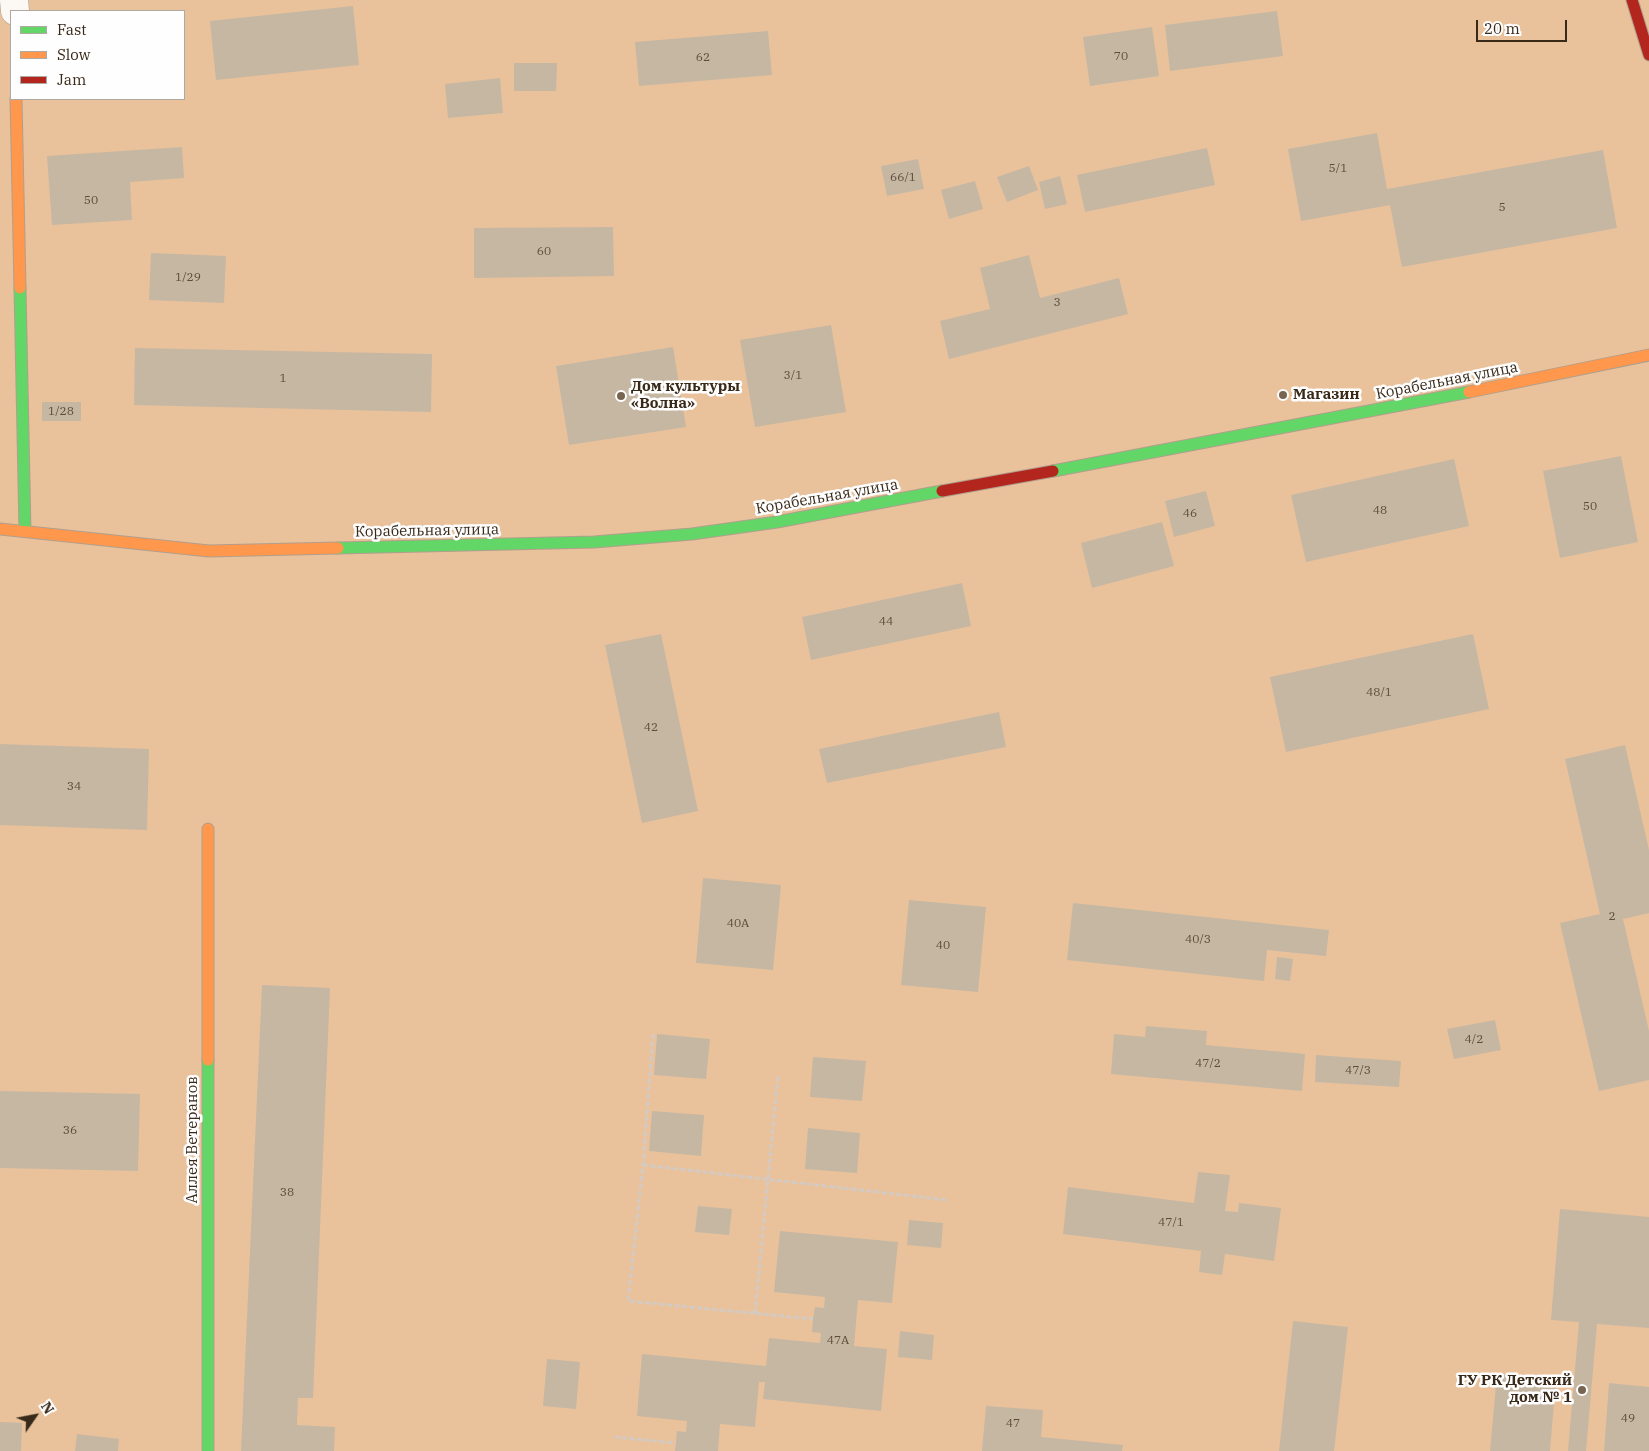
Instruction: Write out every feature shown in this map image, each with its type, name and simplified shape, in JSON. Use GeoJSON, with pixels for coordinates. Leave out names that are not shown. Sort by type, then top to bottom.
{"type":"FeatureCollection","features":[{"type":"Feature","properties":{"kind":"street"},"geometry":{"type":"LineString","coordinates":[[1632,0],[1649,54]]}},
{"type":"Feature","properties":{"kind":"street"},"geometry":{"type":"LineString","coordinates":[[16,100],[25,531]]}},
{"type":"Feature","properties":{"kind":"street","name":"Корабельная улица"},"geometry":{"type":"LineString","coordinates":[[0,529],[209,551],[594,542],[692,534],[777,522],[1388,409],[1649,355]]}},
{"type":"Feature","properties":{"kind":"street","name":"Аллея Ветеранов"},"geometry":{"type":"LineString","coordinates":[[208,829],[208,1451]]}},
{"type":"Feature","properties":{"kind":"path"},"geometry":{"type":"LineString","coordinates":[[653,1034],[643,1164],[628,1301],[813,1319]]}},
{"type":"Feature","properties":{"kind":"path"},"geometry":{"type":"LineString","coordinates":[[754,1313],[778,1075]]}},
{"type":"Feature","properties":{"kind":"path"},"geometry":{"type":"LineString","coordinates":[[643,1164],[947,1200]]}},
{"type":"Feature","properties":{"kind":"path"},"geometry":{"type":"LineString","coordinates":[[615,1437],[676,1443]]}},
{"type":"Feature","properties":{"kind":"shaded area"},"geometry":{"type":"Polygon","coordinates":[[[0,0],[1649,0],[1649,1451],[0,1451],[0,0]]]}},
{"type":"Feature","properties":{"kind":"building"},"geometry":{"type":"Polygon","coordinates":[[[353,6],[359,65],[216,80],[210,21],[353,6]]]}},
{"type":"Feature","properties":{"kind":"building"},"geometry":{"type":"Polygon","coordinates":[[[1277,11],[1283,56],[1170,71],[1165,25],[1277,11]]]}},
{"type":"Feature","properties":{"kind":"building"},"geometry":{"type":"Polygon","coordinates":[[[1152,27],[1159,76],[1090,86],[1083,37],[1152,27]]]}},
{"type":"Feature","properties":{"kind":"building"},"geometry":{"type":"Polygon","coordinates":[[[768,31],[772,75],[639,86],[635,42],[768,31]]]}},
{"type":"Feature","properties":{"kind":"building"},"geometry":{"type":"Polygon","coordinates":[[[514,63],[557,63],[556,91],[514,91],[514,63]]]}},
{"type":"Feature","properties":{"kind":"building"},"geometry":{"type":"Polygon","coordinates":[[[500,78],[503,113],[448,118],[445,84],[500,78]]]}},
{"type":"Feature","properties":{"kind":"building"},"geometry":{"type":"Polygon","coordinates":[[[1377,133],[1387,189],[1603,150],[1617,228],[1402,267],[1390,205],[1301,221],[1288,149],[1377,133]]]}},
{"type":"Feature","properties":{"kind":"building"},"geometry":{"type":"Polygon","coordinates":[[[182,147],[184,178],[130,182],[132,220],[52,225],[47,156],[182,147]]]}},
{"type":"Feature","properties":{"kind":"building"},"geometry":{"type":"Polygon","coordinates":[[[1207,148],[1215,185],[1085,212],[1077,175],[1207,148]]]}},
{"type":"Feature","properties":{"kind":"building"},"geometry":{"type":"Polygon","coordinates":[[[918,159],[924,189],[887,196],[881,166],[918,159]]]}},
{"type":"Feature","properties":{"kind":"building"},"geometry":{"type":"Polygon","coordinates":[[[1029,166],[1038,190],[1007,202],[997,177],[1029,166]]]}},
{"type":"Feature","properties":{"kind":"building"},"geometry":{"type":"Polygon","coordinates":[[[1060,176],[1067,204],[1045,209],[1039,182],[1060,176]]]}},
{"type":"Feature","properties":{"kind":"building"},"geometry":{"type":"Polygon","coordinates":[[[975,181],[983,209],[949,219],[941,190],[975,181]]]}},
{"type":"Feature","properties":{"kind":"building"},"geometry":{"type":"Polygon","coordinates":[[[613,227],[614,276],[474,278],[474,228],[613,227]]]}},
{"type":"Feature","properties":{"kind":"building"},"geometry":{"type":"Polygon","coordinates":[[[151,253],[226,256],[224,303],[149,300],[151,253]]]}},
{"type":"Feature","properties":{"kind":"building"},"geometry":{"type":"Polygon","coordinates":[[[1029,255],[1040,298],[1119,278],[1128,314],[949,359],[940,321],[990,309],[980,268],[1029,255]]]}},
{"type":"Feature","properties":{"kind":"building"},"geometry":{"type":"Polygon","coordinates":[[[831,325],[846,412],[755,427],[740,340],[831,325]]]}},
{"type":"Feature","properties":{"kind":"building","name":"Дом культуры «Волна»"},"geometry":{"type":"Polygon","coordinates":[[[673,347],[686,427],[569,445],[556,366],[673,347]]]}},
{"type":"Feature","properties":{"kind":"building"},"geometry":{"type":"Polygon","coordinates":[[[135,348],[432,354],[431,412],[134,405],[135,348]]]}},
{"type":"Feature","properties":{"kind":"building"},"geometry":{"type":"Polygon","coordinates":[[[42,402],[81,402],[81,421],[42,421],[42,402]]]}},
{"type":"Feature","properties":{"kind":"building"},"geometry":{"type":"Polygon","coordinates":[[[1621,456],[1638,542],[1560,558],[1543,471],[1621,456]]]}},
{"type":"Feature","properties":{"kind":"building"},"geometry":{"type":"Polygon","coordinates":[[[1454,459],[1469,526],[1306,562],[1291,495],[1454,459]]]}},
{"type":"Feature","properties":{"kind":"building"},"geometry":{"type":"Polygon","coordinates":[[[1206,491],[1215,526],[1174,537],[1165,501],[1206,491]]]}},
{"type":"Feature","properties":{"kind":"building"},"geometry":{"type":"Polygon","coordinates":[[[1162,522],[1174,566],[1092,588],[1081,543],[1162,522]]]}},
{"type":"Feature","properties":{"kind":"building"},"geometry":{"type":"Polygon","coordinates":[[[962,583],[971,626],[811,660],[802,617],[962,583]]]}},
{"type":"Feature","properties":{"kind":"building"},"geometry":{"type":"Polygon","coordinates":[[[661,634],[698,811],[642,823],[605,645],[661,634]]]}},
{"type":"Feature","properties":{"kind":"building"},"geometry":{"type":"Polygon","coordinates":[[[1473,634],[1489,709],[1286,752],[1270,677],[1473,634]]]}},
{"type":"Feature","properties":{"kind":"building"},"geometry":{"type":"Polygon","coordinates":[[[999,712],[1006,747],[827,783],[819,749],[999,712]]]}},
{"type":"Feature","properties":{"kind":"building"},"geometry":{"type":"Polygon","coordinates":[[[0,744],[149,749],[147,830],[0,825],[0,744]]]}},
{"type":"Feature","properties":{"kind":"building"},"geometry":{"type":"Polygon","coordinates":[[[1625,745],[1649,850],[1649,913],[1623,919],[1649,1031],[1649,1080],[1599,1091],[1560,923],[1600,914],[1565,759],[1625,745]]]}},
{"type":"Feature","properties":{"kind":"building"},"geometry":{"type":"Polygon","coordinates":[[[703,878],[781,885],[773,970],[696,963],[703,878]]]}},
{"type":"Feature","properties":{"kind":"building"},"geometry":{"type":"Polygon","coordinates":[[[909,900],[986,907],[978,992],[901,985],[909,900]]]}},
{"type":"Feature","properties":{"kind":"building"},"geometry":{"type":"Polygon","coordinates":[[[1073,903],[1329,930],[1326,956],[1267,950],[1264,981],[1067,960],[1073,903]]]}},
{"type":"Feature","properties":{"kind":"building"},"geometry":{"type":"Polygon","coordinates":[[[1277,957],[1293,959],[1290,981],[1275,979],[1277,957]]]}},
{"type":"Feature","properties":{"kind":"building"},"geometry":{"type":"Polygon","coordinates":[[[262,985],[330,988],[313,1398],[298,1398],[297,1425],[335,1427],[334,1451],[241,1451],[262,985]]]}},
{"type":"Feature","properties":{"kind":"building"},"geometry":{"type":"Polygon","coordinates":[[[1495,1020],[1501,1050],[1454,1059],[1447,1029],[1495,1020]]]}},
{"type":"Feature","properties":{"kind":"building"},"geometry":{"type":"Polygon","coordinates":[[[1146,1026],[1207,1031],[1206,1045],[1305,1054],[1302,1091],[1111,1074],[1114,1034],[1145,1037],[1146,1026]]]}},
{"type":"Feature","properties":{"kind":"building"},"geometry":{"type":"Polygon","coordinates":[[[657,1034],[710,1039],[706,1079],[654,1075],[657,1034]]]}},
{"type":"Feature","properties":{"kind":"building"},"geometry":{"type":"Polygon","coordinates":[[[1316,1055],[1401,1061],[1399,1087],[1315,1082],[1316,1055]]]}},
{"type":"Feature","properties":{"kind":"building"},"geometry":{"type":"Polygon","coordinates":[[[813,1057],[866,1061],[862,1101],[810,1097],[813,1057]]]}},
{"type":"Feature","properties":{"kind":"building"},"geometry":{"type":"Polygon","coordinates":[[[0,1091],[140,1094],[138,1171],[0,1168],[0,1091]]]}},
{"type":"Feature","properties":{"kind":"building"},"geometry":{"type":"Polygon","coordinates":[[[652,1111],[704,1115],[701,1156],[649,1151],[652,1111]]]}},
{"type":"Feature","properties":{"kind":"building"},"geometry":{"type":"Polygon","coordinates":[[[808,1128],[860,1133],[857,1173],[805,1169],[808,1128]]]}},
{"type":"Feature","properties":{"kind":"building"},"geometry":{"type":"Polygon","coordinates":[[[1198,1172],[1230,1175],[1225,1211],[1238,1212],[1239,1203],[1281,1208],[1274,1261],[1225,1254],[1222,1275],[1199,1272],[1201,1251],[1063,1234],[1068,1187],[1194,1203],[1198,1172]]]}},
{"type":"Feature","properties":{"kind":"building"},"geometry":{"type":"Polygon","coordinates":[[[698,1206],[732,1209],[729,1235],[695,1232],[698,1206]]]}},
{"type":"Feature","properties":{"kind":"building","name":"ГУ РК Детский дом № 1"},"geometry":{"type":"Polygon","coordinates":[[[1560,1209],[1649,1217],[1649,1328],[1597,1324],[1586,1451],[1568,1451],[1579,1322],[1551,1320],[1560,1209]]]}},
{"type":"Feature","properties":{"kind":"building"},"geometry":{"type":"Polygon","coordinates":[[[909,1220],[943,1223],[941,1248],[907,1245],[909,1220]]]}},
{"type":"Feature","properties":{"kind":"building"},"geometry":{"type":"Polygon","coordinates":[[[780,1231],[898,1242],[892,1303],[858,1300],[854,1346],[887,1349],[881,1411],[763,1399],[765,1382],[759,1382],[755,1427],[720,1424],[718,1451],[675,1451],[677,1431],[686,1432],[687,1421],[637,1416],[642,1354],[766,1366],[769,1338],[820,1343],[821,1333],[812,1332],[813,1319],[815,1307],[824,1308],[825,1297],[774,1292],[780,1231]]]}},
{"type":"Feature","properties":{"kind":"building"},"geometry":{"type":"Polygon","coordinates":[[[1293,1321],[1348,1327],[1334,1451],[1279,1451],[1293,1321]]]}},
{"type":"Feature","properties":{"kind":"building"},"geometry":{"type":"Polygon","coordinates":[[[900,1331],[934,1335],[932,1360],[898,1357],[900,1331]]]}},
{"type":"Feature","properties":{"kind":"building"},"geometry":{"type":"Polygon","coordinates":[[[547,1359],[580,1362],[576,1409],[543,1406],[547,1359]]]}},
{"type":"Feature","properties":{"kind":"building","name":"ГУ РК Детский дом № 1"},"geometry":{"type":"Polygon","coordinates":[[[1497,1374],[1556,1379],[1550,1451],[1490,1451],[1497,1374]]]}},
{"type":"Feature","properties":{"kind":"building","name":"ГУ РК Детский дом № 1"},"geometry":{"type":"Polygon","coordinates":[[[1609,1383],[1649,1387],[1649,1451],[1604,1451],[1609,1383]]]}},
{"type":"Feature","properties":{"kind":"building"},"geometry":{"type":"Polygon","coordinates":[[[986,1406],[1043,1410],[1041,1437],[1123,1445],[1122,1451],[982,1451],[986,1406]]]}},
{"type":"Feature","properties":{"kind":"building"},"geometry":{"type":"Polygon","coordinates":[[[0,1422],[22,1423],[21,1451],[0,1451],[0,1422]]]}},
{"type":"Feature","properties":{"kind":"building"},"geometry":{"type":"Polygon","coordinates":[[[77,1434],[119,1439],[118,1451],[75,1451],[77,1434]]]}},
{"type":"Feature","properties":{"kind":"traffic: fast"},"geometry":{"type":"LineString","coordinates":[[20,288],[25,531]]}},
{"type":"Feature","properties":{"kind":"traffic: fast"},"geometry":{"type":"LineString","coordinates":[[1053,471],[1469,392]]}},
{"type":"Feature","properties":{"kind":"traffic: fast"},"geometry":{"type":"LineString","coordinates":[[338,548],[594,542],[692,534],[777,522],[942,491]]}},
{"type":"Feature","properties":{"kind":"traffic: fast"},"geometry":{"type":"LineString","coordinates":[[208,1060],[208,1451]]}},
{"type":"Feature","properties":{"kind":"traffic: slow"},"geometry":{"type":"LineString","coordinates":[[16,100],[20,288]]}},
{"type":"Feature","properties":{"kind":"traffic: slow"},"geometry":{"type":"LineString","coordinates":[[1469,392],[1649,355]]}},
{"type":"Feature","properties":{"kind":"traffic: slow"},"geometry":{"type":"LineString","coordinates":[[0,529],[209,551],[338,548]]}},
{"type":"Feature","properties":{"kind":"traffic: slow"},"geometry":{"type":"LineString","coordinates":[[208,829],[208,1060]]}},
{"type":"Feature","properties":{"kind":"traffic: jam"},"geometry":{"type":"LineString","coordinates":[[1632,0],[1649,55]]}},
{"type":"Feature","properties":{"kind":"traffic: jam"},"geometry":{"type":"LineString","coordinates":[[942,491],[1053,471]]}},
{"type":"Feature","properties":{"kind":"place","name":"Магазин"},"geometry":{"type":"Point","coordinates":[1283,395]}},
{"type":"Feature","properties":{"kind":"place","name":"Дом культуры «Волна»"},"geometry":{"type":"Point","coordinates":[621,396]}},
{"type":"Feature","properties":{"kind":"place","name":"ГУ РК Детский дом № 1"},"geometry":{"type":"Point","coordinates":[1582,1390]}}]}
